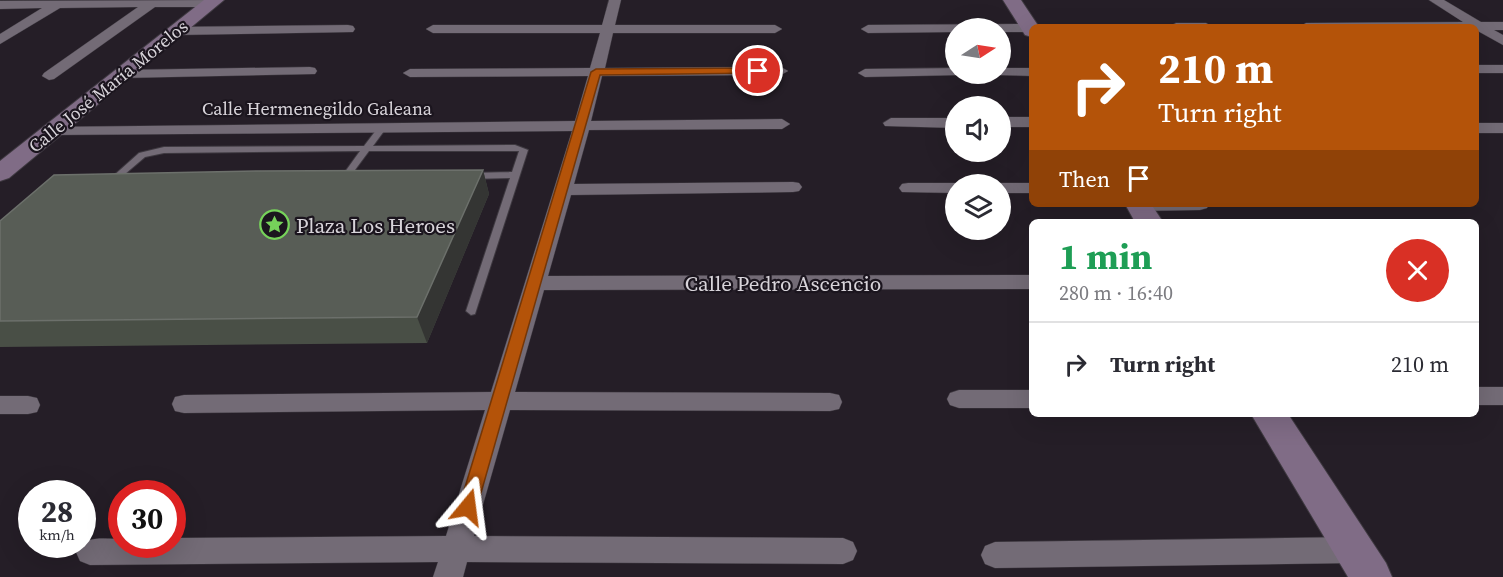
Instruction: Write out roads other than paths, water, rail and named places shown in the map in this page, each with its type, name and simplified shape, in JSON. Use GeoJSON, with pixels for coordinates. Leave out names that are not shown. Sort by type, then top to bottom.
{"type":"FeatureCollection","features":[{"type":"Feature","properties":{"kind":"street"},"geometry":{"type":"LineString","coordinates":[[448,577],[582,126],[615,0]]}},
{"type":"Feature","properties":{"kind":"street"},"geometry":{"type":"LineString","coordinates":[[1012,0],[1029,26]]}},
{"type":"Feature","properties":{"kind":"street"},"geometry":{"type":"LineString","coordinates":[[1435,0],[1474,24]]}},
{"type":"Feature","properties":{"kind":"street"},"geometry":{"type":"LineString","coordinates":[[0,5],[213,2]]}},
{"type":"Feature","properties":{"kind":"street","name":"Calle José María Morelos"},"geometry":{"type":"LineString","coordinates":[[0,173],[213,2]]}},
{"type":"Feature","properties":{"kind":"street"},"geometry":{"type":"LineString","coordinates":[[0,40],[56,4]]}},
{"type":"Feature","properties":{"kind":"street"},"geometry":{"type":"LineString","coordinates":[[49,76],[151,4]]}},
{"type":"Feature","properties":{"kind":"street"},"geometry":{"type":"LineString","coordinates":[[1479,26],[1503,26]]}},
{"type":"Feature","properties":{"kind":"street"},"geometry":{"type":"LineString","coordinates":[[1479,27],[1503,41]]}},
{"type":"Feature","properties":{"kind":"street"},"geometry":{"type":"LineString","coordinates":[[434,29],[775,29]]}},
{"type":"Feature","properties":{"kind":"street"},"geometry":{"type":"LineString","coordinates":[[868,29],[1029,29]]}},
{"type":"Feature","properties":{"kind":"street"},"geometry":{"type":"LineString","coordinates":[[177,31],[348,30]]}},
{"type":"Feature","properties":{"kind":"street"},"geometry":{"type":"LineString","coordinates":[[1479,69],[1503,69]]}},
{"type":"Feature","properties":{"kind":"street"},"geometry":{"type":"LineString","coordinates":[[410,73],[781,70]]}},
{"type":"Feature","properties":{"kind":"street"},"geometry":{"type":"LineString","coordinates":[[123,74],[309,71]]}},
{"type":"Feature","properties":{"kind":"street"},"geometry":{"type":"LineString","coordinates":[[865,72],[945,72]]}},
{"type":"Feature","properties":{"kind":"street"},"geometry":{"type":"LineString","coordinates":[[1011,72],[1029,72]]}},
{"type":"Feature","properties":{"kind":"street"},"geometry":{"type":"LineString","coordinates":[[1011,122],[1029,122]]}},
{"type":"Feature","properties":{"kind":"street"},"geometry":{"type":"LineString","coordinates":[[891,123],[945,123]]}},
{"type":"Feature","properties":{"kind":"street","name":"Calle Hermenegildo Galeana"},"geometry":{"type":"LineString","coordinates":[[53,130],[782,124]]}},
{"type":"Feature","properties":{"kind":"street"},"geometry":{"type":"LineString","coordinates":[[1479,128],[1503,128]]}},
{"type":"Feature","properties":{"kind":"street"},"geometry":{"type":"LineString","coordinates":[[563,190],[793,187]]}},
{"type":"Feature","properties":{"kind":"street"},"geometry":{"type":"LineString","coordinates":[[908,188],[945,188]]}},
{"type":"Feature","properties":{"kind":"street"},"geometry":{"type":"LineString","coordinates":[[1011,188],[1029,188]]}},
{"type":"Feature","properties":{"kind":"street","name":"Calle Pedro Ascencio"},"geometry":{"type":"LineString","coordinates":[[535,283],[1029,282]]}},
{"type":"Feature","properties":{"kind":"street"},"geometry":{"type":"LineString","coordinates":[[1479,396],[1503,396]]}},
{"type":"Feature","properties":{"kind":"street"},"geometry":{"type":"LineString","coordinates":[[959,399],[1029,399]]}},
{"type":"Feature","properties":{"kind":"street"},"geometry":{"type":"LineString","coordinates":[[184,404],[499,401],[831,402]]}},
{"type":"Feature","properties":{"kind":"street"},"geometry":{"type":"LineString","coordinates":[[0,405],[28,405]]}},
{"type":"Feature","properties":{"kind":"street"},"geometry":{"type":"LineString","coordinates":[[1271,417],[1363,564]]}},
{"type":"Feature","properties":{"kind":"street"},"geometry":{"type":"LineString","coordinates":[[96,552],[456,549],[843,551]]}},
{"type":"Feature","properties":{"kind":"street"},"geometry":{"type":"LineString","coordinates":[[995,555],[1363,564]]}},
{"type":"Feature","properties":{"kind":"lane"},"geometry":{"type":"LineString","coordinates":[[346,176],[383,128]]}},
{"type":"Feature","properties":{"kind":"lane"},"geometry":{"type":"LineString","coordinates":[[115,178],[142,154],[153,151],[515,148],[524,150],[471,310]]}},
{"type":"Feature","properties":{"kind":"lane"},"geometry":{"type":"LineString","coordinates":[[334,176],[357,176]]}},
{"type":"Feature","properties":{"kind":"lane"},"geometry":{"type":"LineString","coordinates":[[459,176],[515,176]]}},
{"type":"Feature","properties":{"kind":"lane"},"geometry":{"type":"LineString","coordinates":[[104,181],[126,177]]}},
{"type":"Feature","properties":{"kind":"place","name":"Plaza Los Heroes"},"geometry":{"type":"Point","coordinates":[275,225]}}]}
